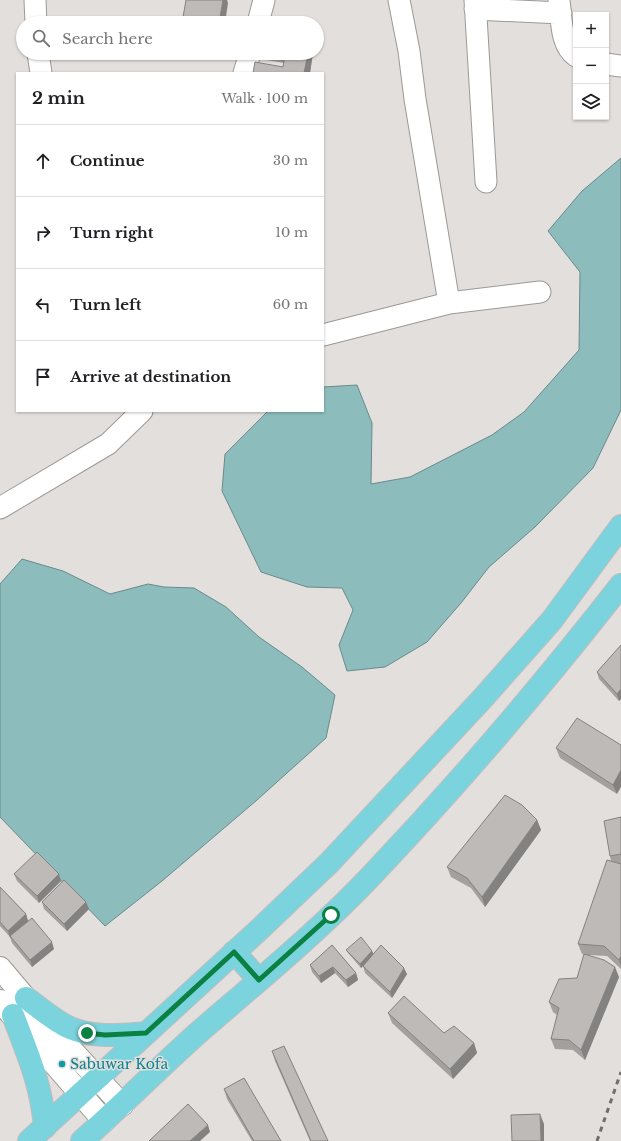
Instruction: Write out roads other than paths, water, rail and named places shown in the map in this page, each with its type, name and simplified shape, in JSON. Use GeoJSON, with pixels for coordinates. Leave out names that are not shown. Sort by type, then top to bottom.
{"type":"FeatureCollection","features":[{"type":"Feature","properties":{"kind":"main road"},"geometry":{"type":"LineString","coordinates":[[37,1134],[81,1095],[329,862],[483,698],[552,620],[621,526]]}},
{"type":"Feature","properties":{"kind":"main road"},"geometry":{"type":"LineString","coordinates":[[82,1141],[331,915],[372,875],[504,731],[621,584]]}},
{"type":"Feature","properties":{"kind":"main road"},"geometry":{"type":"LineString","coordinates":[[560,608],[588,627]]}},
{"type":"Feature","properties":{"kind":"main road"},"geometry":{"type":"LineString","coordinates":[[234,952],[259,980]]}},
{"type":"Feature","properties":{"kind":"main road"},"geometry":{"type":"LineString","coordinates":[[13,1005],[70,1028],[87,1033],[105,1035],[146,1033]]}},
{"type":"Feature","properties":{"kind":"main road"},"geometry":{"type":"LineString","coordinates":[[13,1005],[40,1090],[37,1134]]}},
{"type":"Feature","properties":{"kind":"street"},"geometry":{"type":"LineString","coordinates":[[35,0],[36,16]]}},
{"type":"Feature","properties":{"kind":"street"},"geometry":{"type":"LineString","coordinates":[[260,16],[264,0]]}},
{"type":"Feature","properties":{"kind":"street"},"geometry":{"type":"LineString","coordinates":[[399,0],[409,51],[415,99],[449,303]]}},
{"type":"Feature","properties":{"kind":"street"},"geometry":{"type":"LineString","coordinates":[[486,182],[475,5],[560,7],[564,39],[570,52],[573,54]]}},
{"type":"Feature","properties":{"kind":"street"},"geometry":{"type":"LineString","coordinates":[[39,60],[41,72]]}},
{"type":"Feature","properties":{"kind":"street"},"geometry":{"type":"LineString","coordinates":[[244,72],[248,60]]}},
{"type":"Feature","properties":{"kind":"street"},"geometry":{"type":"LineString","coordinates":[[609,64],[621,66]]}},
{"type":"Feature","properties":{"kind":"street"},"geometry":{"type":"LineString","coordinates":[[324,335],[449,303],[540,292]]}},
{"type":"Feature","properties":{"kind":"street"},"geometry":{"type":"LineString","coordinates":[[0,508],[19,495],[108,444],[141,412]]}},
{"type":"Feature","properties":{"kind":"street"},"geometry":{"type":"LineString","coordinates":[[0,968],[13,1005],[81,1095],[104,1121]]}},
{"type":"Feature","properties":{"kind":"street"},"geometry":{"type":"LineString","coordinates":[[13,1005],[98,1079],[122,1105]]}},
{"type":"Feature","properties":{"kind":"water"},"geometry":{"type":"Polygon","coordinates":[[[621,158],[621,410],[593,468],[535,527],[489,567],[461,603],[427,642],[385,667],[347,671],[339,645],[353,610],[342,588],[307,587],[261,572],[222,491],[225,454],[267,412],[324,412],[324,387],[357,385],[372,423],[371,484],[410,477],[492,435],[524,412],[579,350],[580,272],[548,231],[582,191],[621,158]]]}},
{"type":"Feature","properties":{"kind":"water"},"geometry":{"type":"Polygon","coordinates":[[[22,559],[63,571],[110,594],[148,584],[164,587],[194,588],[226,607],[259,637],[302,667],[335,695],[326,738],[257,800],[162,881],[105,926],[0,817],[0,584],[22,559]]]}},
{"type":"Feature","properties":{"kind":"railway"},"geometry":{"type":"LineString","coordinates":[[597,1141],[621,1072]]}},
{"type":"Feature","properties":{"kind":"place","name":"Sabuwar Kofa"},"geometry":{"type":"Point","coordinates":[62,1064]}}]}
